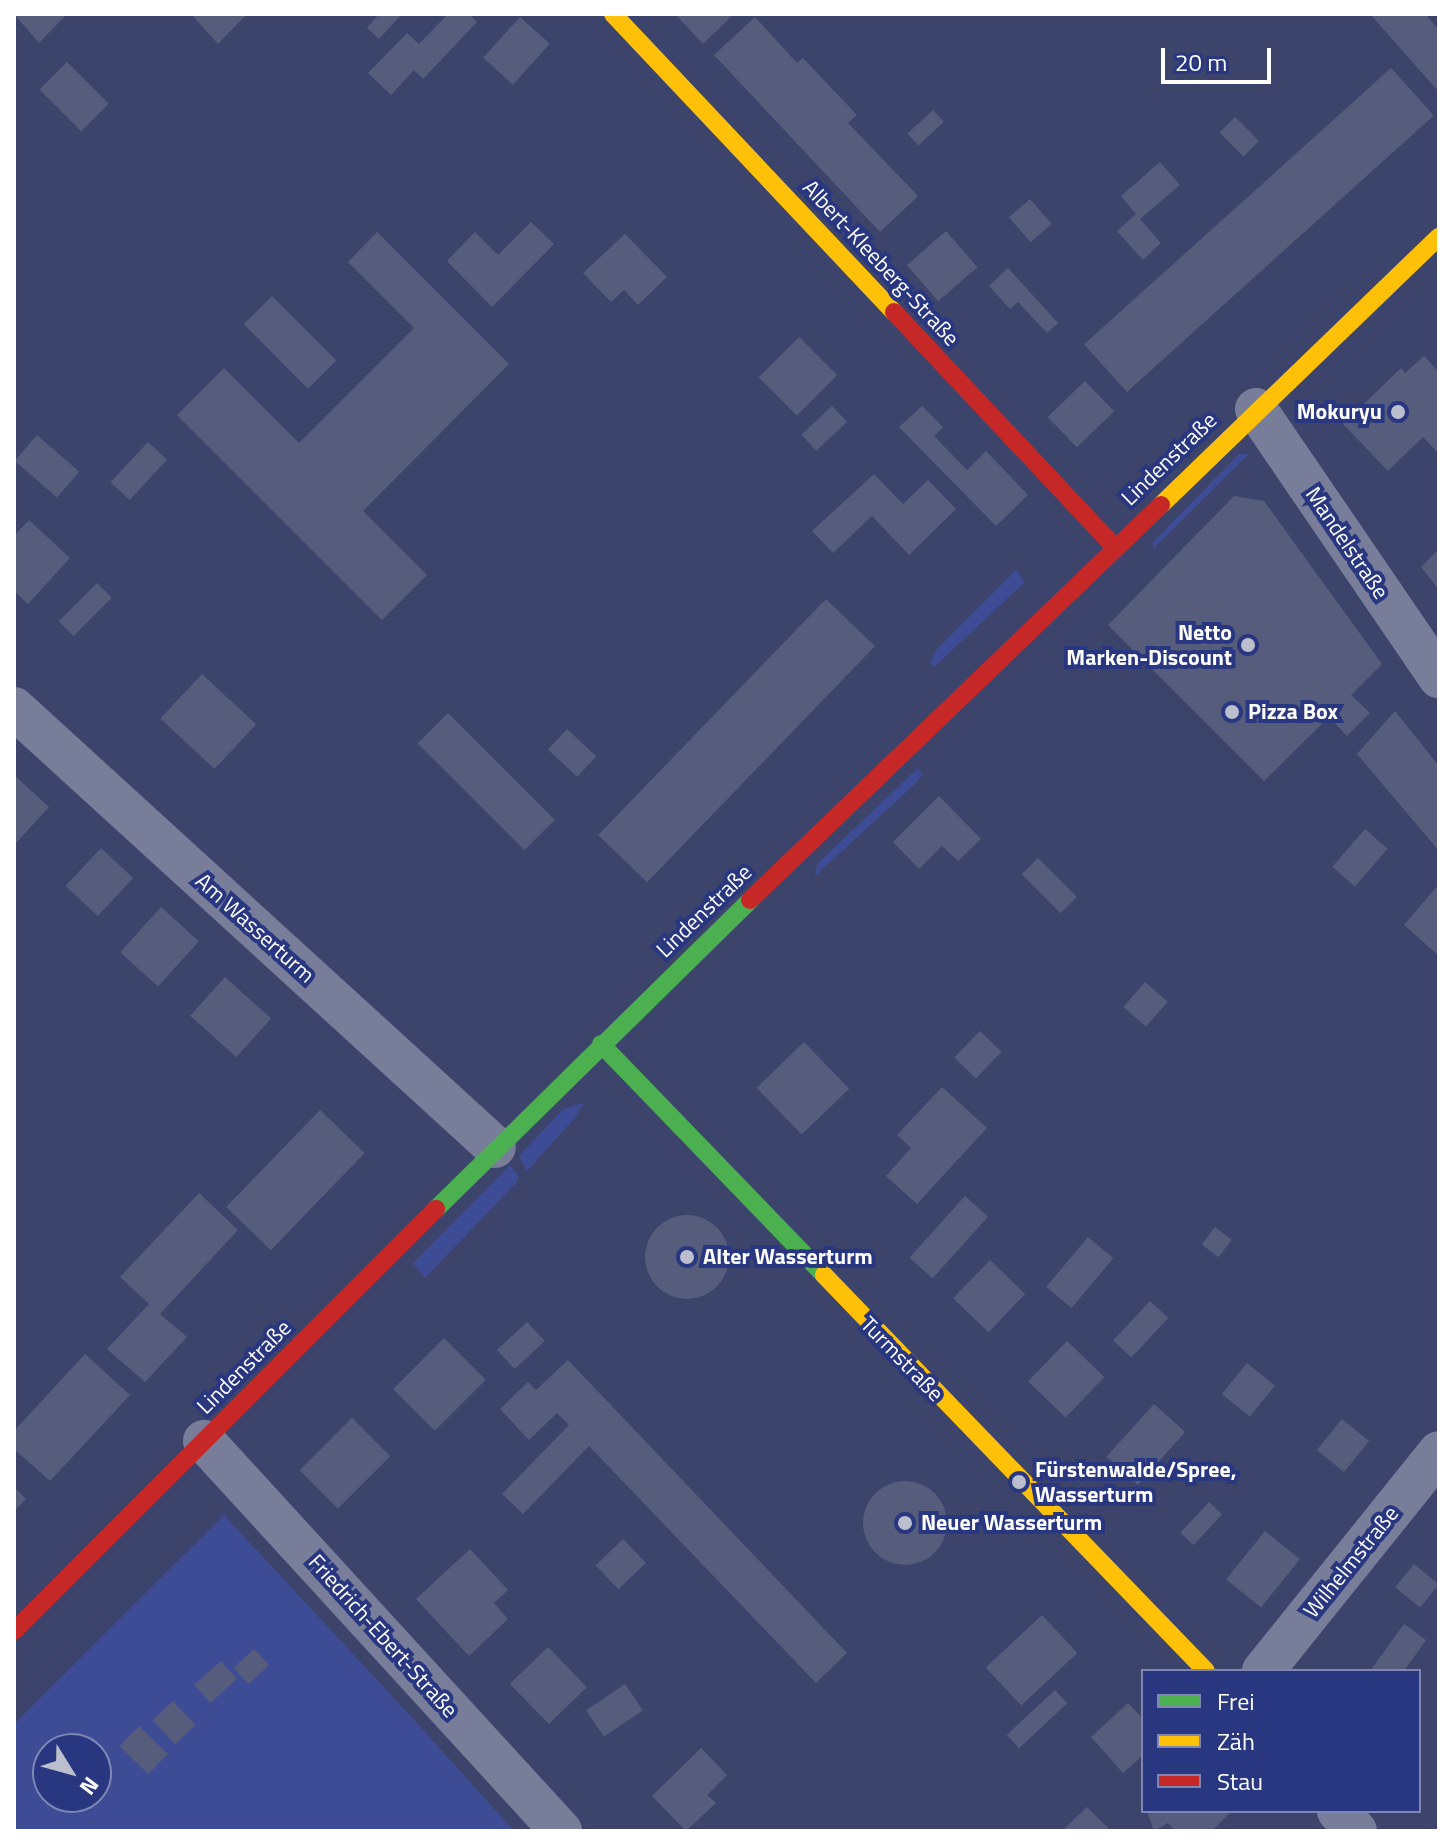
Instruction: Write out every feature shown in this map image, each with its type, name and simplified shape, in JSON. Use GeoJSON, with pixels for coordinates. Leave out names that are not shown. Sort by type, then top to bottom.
{"type":"FeatureCollection","features":[{"type":"Feature","properties":{"kind":"street","name":"Albert-Kleeberg-Straße"},"geometry":{"type":"LineString","coordinates":[[613,14],[1114,546]]}},
{"type":"Feature","properties":{"kind":"street","name":"Lindenstraße"},"geometry":{"type":"LineString","coordinates":[[14,1631],[495,1147],[1256,409],[1439,237]]}},
{"type":"Feature","properties":{"kind":"street","name":"Mandelstraße"},"geometry":{"type":"LineString","coordinates":[[1256,409],[1439,677]]}},
{"type":"Feature","properties":{"kind":"street","name":"Am Wasserturm"},"geometry":{"type":"LineString","coordinates":[[14,708],[495,1147]]}},
{"type":"Feature","properties":{"kind":"street","name":"Turmstraße"},"geometry":{"type":"LineString","coordinates":[[601,1044],[1204,1669]]}},
{"type":"Feature","properties":{"kind":"street","name":"Friedrich-Ebert-Straße"},"geometry":{"type":"LineString","coordinates":[[204,1441],[561,1831]]}},
{"type":"Feature","properties":{"kind":"street","name":"Wilhelmstraße"},"geometry":{"type":"LineString","coordinates":[[1265,1669],[1439,1452]]}},
{"type":"Feature","properties":{"kind":"street"},"geometry":{"type":"LineString","coordinates":[[1340,1813],[1356,1831]]}},
{"type":"Feature","properties":{"kind":"shaded area"},"geometry":{"type":"Polygon","coordinates":[[[1239,454],[1249,454],[1154,548],[1153,542],[1239,454]]]}},
{"type":"Feature","properties":{"kind":"shaded area"},"geometry":{"type":"Polygon","coordinates":[[[1016,570],[1025,582],[934,667],[930,663],[936,650],[1016,570]]]}},
{"type":"Feature","properties":{"kind":"shaded area"},"geometry":{"type":"Polygon","coordinates":[[[918,768],[922,775],[915,784],[815,876],[817,864],[918,768]]]}},
{"type":"Feature","properties":{"kind":"shaded area"},"geometry":{"type":"Polygon","coordinates":[[[584,1103],[574,1119],[527,1171],[519,1156],[563,1109],[584,1103]]]}},
{"type":"Feature","properties":{"kind":"shaded area"},"geometry":{"type":"Polygon","coordinates":[[[510,1165],[519,1177],[516,1183],[425,1278],[413,1263],[510,1165]]]}},
{"type":"Feature","properties":{"kind":"shaded area"},"geometry":{"type":"Polygon","coordinates":[[[224,1515],[514,1831],[14,1831],[14,1724],[224,1515]]]}},
{"type":"Feature","properties":{"kind":"building"},"geometry":{"type":"Polygon","coordinates":[[[14,14],[67,14],[39,43],[14,14]]]}},
{"type":"Feature","properties":{"kind":"building"},"geometry":{"type":"Polygon","coordinates":[[[191,14],[247,14],[218,44],[191,14]]]}},
{"type":"Feature","properties":{"kind":"building"},"geometry":{"type":"Polygon","coordinates":[[[379,14],[402,14],[379,39],[367,28],[379,14]]]}},
{"type":"Feature","properties":{"kind":"building"},"geometry":{"type":"Polygon","coordinates":[[[448,14],[469,14],[477,22],[423,79],[414,70],[391,95],[368,73],[407,33],[419,44],[448,14]]]}},
{"type":"Feature","properties":{"kind":"building"},"geometry":{"type":"Polygon","coordinates":[[[675,14],[734,14],[703,44],[675,14]]]}},
{"type":"Feature","properties":{"kind":"building"},"geometry":{"type":"Polygon","coordinates":[[[1370,14],[1425,14],[1439,30],[1439,92],[1370,14]]]}},
{"type":"Feature","properties":{"kind":"building"},"geometry":{"type":"Polygon","coordinates":[[[520,17],[550,44],[513,85],[483,58],[520,17]]]}},
{"type":"Feature","properties":{"kind":"building"},"geometry":{"type":"Polygon","coordinates":[[[755,17],[797,63],[803,58],[857,115],[848,123],[918,196],[880,232],[714,55],[755,17]]]}},
{"type":"Feature","properties":{"kind":"building"},"geometry":{"type":"Polygon","coordinates":[[[67,62],[109,104],[81,131],[39,90],[67,62]]]}},
{"type":"Feature","properties":{"kind":"building"},"geometry":{"type":"Polygon","coordinates":[[[1391,68],[1434,116],[1127,392],[1084,344],[1391,68]]]}},
{"type":"Feature","properties":{"kind":"building"},"geometry":{"type":"Polygon","coordinates":[[[933,110],[944,122],[918,146],[907,134],[933,110]]]}},
{"type":"Feature","properties":{"kind":"building"},"geometry":{"type":"Polygon","coordinates":[[[1235,117],[1259,141],[1243,157],[1219,133],[1235,117]]]}},
{"type":"Feature","properties":{"kind":"building"},"geometry":{"type":"Polygon","coordinates":[[[1160,162],[1180,185],[1140,219],[1161,243],[1143,260],[1117,231],[1136,214],[1121,196],[1160,162]]]}},
{"type":"Feature","properties":{"kind":"building"},"geometry":{"type":"Polygon","coordinates":[[[1030,199],[1052,224],[1031,242],[1009,217],[1030,199]]]}},
{"type":"Feature","properties":{"kind":"building"},"geometry":{"type":"Polygon","coordinates":[[[531,222],[554,244],[492,307],[447,261],[475,232],[498,255],[531,222]]]}},
{"type":"Feature","properties":{"kind":"building"},"geometry":{"type":"Polygon","coordinates":[[[946,231],[977,267],[938,301],[907,265],[946,231]]]}},
{"type":"Feature","properties":{"kind":"building"},"geometry":{"type":"Polygon","coordinates":[[[377,232],[509,364],[363,511],[427,575],[382,620],[177,415],[224,368],[299,443],[414,328],[348,262],[377,232]]]}},
{"type":"Feature","properties":{"kind":"building"},"geometry":{"type":"Polygon","coordinates":[[[625,234],[667,277],[638,305],[624,290],[611,302],[583,273],[625,234]]]}},
{"type":"Feature","properties":{"kind":"building"},"geometry":{"type":"Polygon","coordinates":[[[1008,268],[1058,323],[1047,333],[1018,302],[1010,309],[989,286],[1008,268]]]}},
{"type":"Feature","properties":{"kind":"building"},"geometry":{"type":"Polygon","coordinates":[[[272,296],[336,360],[308,389],[244,324],[272,296]]]}},
{"type":"Feature","properties":{"kind":"building"},"geometry":{"type":"Polygon","coordinates":[[[799,337],[837,375],[797,415],[759,377],[799,337]]]}},
{"type":"Feature","properties":{"kind":"building"},"geometry":{"type":"Polygon","coordinates":[[[1424,356],[1439,372],[1439,454],[1423,437],[1388,471],[1343,424],[1401,368],[1405,373],[1424,356]]]}},
{"type":"Feature","properties":{"kind":"building"},"geometry":{"type":"Polygon","coordinates":[[[1085,381],[1114,411],[1077,447],[1048,417],[1085,381]]]}},
{"type":"Feature","properties":{"kind":"building"},"geometry":{"type":"Polygon","coordinates":[[[832,406],[847,422],[816,451],[801,435],[832,406]]]}},
{"type":"Feature","properties":{"kind":"building"},"geometry":{"type":"Polygon","coordinates":[[[922,406],[943,427],[934,436],[967,470],[986,451],[1028,495],[996,526],[899,427],[922,406]]]}},
{"type":"Feature","properties":{"kind":"building"},"geometry":{"type":"Polygon","coordinates":[[[37,435],[79,472],[57,497],[15,461],[37,435]]]}},
{"type":"Feature","properties":{"kind":"building"},"geometry":{"type":"Polygon","coordinates":[[[148,442],[167,460],[130,500],[110,482],[148,442]]]}},
{"type":"Feature","properties":{"kind":"building"},"geometry":{"type":"Polygon","coordinates":[[[874,474],[903,504],[928,480],[956,509],[909,555],[872,516],[833,553],[812,531],[874,474]]]}},
{"type":"Feature","properties":{"kind":"building","name":"Netto Marken-Discount"},"geometry":{"type":"Polygon","coordinates":[[[1234,496],[1264,501],[1382,664],[1351,695],[1370,713],[1347,736],[1329,717],[1264,781],[1108,625],[1234,496]]]}},
{"type":"Feature","properties":{"kind":"building"},"geometry":{"type":"Polygon","coordinates":[[[29,520],[70,558],[28,604],[14,591],[14,536],[29,520]]]}},
{"type":"Feature","properties":{"kind":"building"},"geometry":{"type":"Polygon","coordinates":[[[1439,549],[1439,590],[1421,567],[1439,549]]]}},
{"type":"Feature","properties":{"kind":"building"},"geometry":{"type":"Polygon","coordinates":[[[97,583],[112,598],[74,636],[59,621],[97,583]]]}},
{"type":"Feature","properties":{"kind":"building"},"geometry":{"type":"Polygon","coordinates":[[[826,599],[875,646],[647,882],[598,835],[826,599]]]}},
{"type":"Feature","properties":{"kind":"building"},"geometry":{"type":"Polygon","coordinates":[[[202,674],[256,724],[215,769],[160,719],[202,674]]]}},
{"type":"Feature","properties":{"kind":"building"},"geometry":{"type":"Polygon","coordinates":[[[1395,711],[1439,766],[1439,851],[1357,754],[1395,711]]]}},
{"type":"Feature","properties":{"kind":"building"},"geometry":{"type":"Polygon","coordinates":[[[448,713],[555,820],[524,850],[418,743],[448,713]]]}},
{"type":"Feature","properties":{"kind":"building"},"geometry":{"type":"Polygon","coordinates":[[[567,729],[596,756],[577,777],[548,749],[567,729]]]}},
{"type":"Feature","properties":{"kind":"building"},"geometry":{"type":"Polygon","coordinates":[[[14,775],[49,807],[14,845],[14,775]]]}},
{"type":"Feature","properties":{"kind":"building"},"geometry":{"type":"Polygon","coordinates":[[[939,796],[981,839],[958,861],[942,846],[919,869],[893,842],[939,796]]]}},
{"type":"Feature","properties":{"kind":"building"},"geometry":{"type":"Polygon","coordinates":[[[1365,829],[1388,849],[1355,886],[1332,867],[1365,829]]]}},
{"type":"Feature","properties":{"kind":"building"},"geometry":{"type":"Polygon","coordinates":[[[101,848],[133,878],[98,916],[66,886],[101,848]]]}},
{"type":"Feature","properties":{"kind":"building"},"geometry":{"type":"Polygon","coordinates":[[[1038,858],[1077,897],[1061,913],[1022,874],[1038,858]]]}},
{"type":"Feature","properties":{"kind":"building"},"geometry":{"type":"Polygon","coordinates":[[[1439,884],[1439,956],[1404,925],[1439,884]]]}},
{"type":"Feature","properties":{"kind":"building"},"geometry":{"type":"Polygon","coordinates":[[[161,907],[199,941],[158,986],[120,952],[161,907]]]}},
{"type":"Feature","properties":{"kind":"building"},"geometry":{"type":"Polygon","coordinates":[[[225,977],[271,1018],[236,1057],[190,1016],[225,977]]]}},
{"type":"Feature","properties":{"kind":"building"},"geometry":{"type":"Polygon","coordinates":[[[1145,982],[1168,1002],[1146,1027],[1123,1007],[1145,982]]]}},
{"type":"Feature","properties":{"kind":"building"},"geometry":{"type":"Polygon","coordinates":[[[980,1031],[1002,1052],[976,1078],[954,1058],[980,1031]]]}},
{"type":"Feature","properties":{"kind":"building"},"geometry":{"type":"Polygon","coordinates":[[[804,1042],[849,1089],[802,1135],[757,1088],[804,1042]]]}},
{"type":"Feature","properties":{"kind":"building"},"geometry":{"type":"Polygon","coordinates":[[[942,1087],[987,1128],[917,1204],[886,1176],[911,1148],[897,1135],[942,1087]]]}},
{"type":"Feature","properties":{"kind":"building"},"geometry":{"type":"Polygon","coordinates":[[[320,1110],[365,1153],[271,1250],[226,1207],[320,1110]]]}},
{"type":"Feature","properties":{"kind":"building"},"geometry":{"type":"Polygon","coordinates":[[[199,1193],[238,1230],[160,1314],[187,1337],[145,1382],[107,1349],[149,1304],[120,1277],[199,1193]]]}},
{"type":"Feature","properties":{"kind":"building"},"geometry":{"type":"Polygon","coordinates":[[[965,1196],[988,1217],[932,1278],[909,1258],[965,1196]]]}},
{"type":"Feature","properties":{"kind":"building","name":"Alter Wasserturm"},"geometry":{"type":"Polygon","coordinates":[[[687,1215],[703,1218],[717,1227],[726,1241],[729,1257],[726,1273],[717,1287],[703,1296],[687,1299],[671,1296],[657,1287],[648,1273],[645,1257],[648,1241],[657,1227],[671,1218],[687,1215]]]}},
{"type":"Feature","properties":{"kind":"building"},"geometry":{"type":"Polygon","coordinates":[[[1215,1227],[1232,1240],[1219,1257],[1202,1245],[1215,1227]]]}},
{"type":"Feature","properties":{"kind":"building"},"geometry":{"type":"Polygon","coordinates":[[[1088,1237],[1113,1258],[1071,1308],[1046,1287],[1088,1237]]]}},
{"type":"Feature","properties":{"kind":"building"},"geometry":{"type":"Polygon","coordinates":[[[990,1260],[1025,1294],[988,1332],[953,1298],[990,1260]]]}},
{"type":"Feature","properties":{"kind":"building"},"geometry":{"type":"Polygon","coordinates":[[[1150,1301],[1168,1318],[1131,1358],[1113,1340],[1150,1301]]]}},
{"type":"Feature","properties":{"kind":"building"},"geometry":{"type":"Polygon","coordinates":[[[527,1322],[545,1341],[515,1369],[497,1350],[527,1322]]]}},
{"type":"Feature","properties":{"kind":"building"},"geometry":{"type":"Polygon","coordinates":[[[444,1338],[486,1380],[435,1431],[393,1389],[444,1338]]]}},
{"type":"Feature","properties":{"kind":"building"},"geometry":{"type":"Polygon","coordinates":[[[1067,1341],[1104,1377],[1066,1417],[1028,1381],[1067,1341]]]}},
{"type":"Feature","properties":{"kind":"building"},"geometry":{"type":"Polygon","coordinates":[[[85,1354],[130,1395],[50,1481],[14,1449],[14,1431],[85,1354]]]}},
{"type":"Feature","properties":{"kind":"building"},"geometry":{"type":"Polygon","coordinates":[[[568,1360],[847,1653],[816,1683],[589,1446],[523,1514],[502,1494],[569,1425],[557,1413],[529,1440],[500,1409],[528,1382],[536,1390],[568,1360]]]}},
{"type":"Feature","properties":{"kind":"building"},"geometry":{"type":"Polygon","coordinates":[[[1247,1363],[1275,1386],[1250,1417],[1222,1394],[1247,1363]]]}},
{"type":"Feature","properties":{"kind":"building"},"geometry":{"type":"Polygon","coordinates":[[[1154,1404],[1185,1432],[1138,1485],[1106,1457],[1154,1404]]]}},
{"type":"Feature","properties":{"kind":"building"},"geometry":{"type":"Polygon","coordinates":[[[352,1418],[390,1456],[338,1509],[300,1470],[352,1418]]]}},
{"type":"Feature","properties":{"kind":"building"},"geometry":{"type":"Polygon","coordinates":[[[1342,1419],[1369,1441],[1344,1472],[1317,1450],[1342,1419]]]}},
{"type":"Feature","properties":{"kind":"building","name":"Neuer Wasserturm"},"geometry":{"type":"Polygon","coordinates":[[[905,1481],[921,1484],[935,1493],[944,1507],[947,1523],[944,1539],[935,1553],[921,1562],[905,1565],[889,1562],[875,1553],[866,1539],[863,1523],[866,1507],[875,1493],[889,1484],[905,1481]]]}},
{"type":"Feature","properties":{"kind":"building"},"geometry":{"type":"Polygon","coordinates":[[[14,1487],[26,1499],[14,1511],[14,1487]]]}},
{"type":"Feature","properties":{"kind":"building"},"geometry":{"type":"Polygon","coordinates":[[[1209,1502],[1222,1514],[1194,1545],[1180,1533],[1209,1502]]]}},
{"type":"Feature","properties":{"kind":"building"},"geometry":{"type":"Polygon","coordinates":[[[1265,1531],[1300,1559],[1261,1608],[1226,1579],[1265,1531]]]}},
{"type":"Feature","properties":{"kind":"building"},"geometry":{"type":"Polygon","coordinates":[[[623,1539],[646,1563],[619,1589],[596,1565],[623,1539]]]}},
{"type":"Feature","properties":{"kind":"building"},"geometry":{"type":"Polygon","coordinates":[[[470,1549],[508,1590],[494,1603],[508,1619],[469,1656],[416,1599],[470,1549]]]}},
{"type":"Feature","properties":{"kind":"building"},"geometry":{"type":"Polygon","coordinates":[[[1414,1564],[1439,1584],[1420,1607],[1395,1587],[1414,1564]]]}},
{"type":"Feature","properties":{"kind":"building"},"geometry":{"type":"Polygon","coordinates":[[[1042,1615],[1077,1653],[1021,1706],[986,1668],[1042,1615]]]}},
{"type":"Feature","properties":{"kind":"building"},"geometry":{"type":"Polygon","coordinates":[[[1404,1624],[1426,1640],[1405,1669],[1371,1669],[1404,1624]]]}},
{"type":"Feature","properties":{"kind":"building"},"geometry":{"type":"Polygon","coordinates":[[[548,1647],[587,1687],[549,1724],[510,1684],[548,1647]]]}},
{"type":"Feature","properties":{"kind":"building"},"geometry":{"type":"Polygon","coordinates":[[[254,1649],[269,1665],[249,1684],[234,1668],[254,1649]]]}},
{"type":"Feature","properties":{"kind":"building"},"geometry":{"type":"Polygon","coordinates":[[[221,1661],[237,1679],[210,1703],[194,1685],[221,1661]]]}},
{"type":"Feature","properties":{"kind":"building"},"geometry":{"type":"Polygon","coordinates":[[[625,1684],[643,1711],[604,1737],[586,1710],[625,1684]]]}},
{"type":"Feature","properties":{"kind":"building"},"geometry":{"type":"Polygon","coordinates":[[[1055,1690],[1067,1703],[1019,1748],[1007,1735],[1055,1690]]]}},
{"type":"Feature","properties":{"kind":"building"},"geometry":{"type":"Polygon","coordinates":[[[173,1701],[196,1725],[175,1744],[153,1720],[173,1701]]]}},
{"type":"Feature","properties":{"kind":"building"},"geometry":{"type":"Polygon","coordinates":[[[1128,1703],[1141,1717],[1141,1757],[1123,1773],[1091,1737],[1128,1703]]]}},
{"type":"Feature","properties":{"kind":"building"},"geometry":{"type":"Polygon","coordinates":[[[139,1726],[168,1754],[148,1774],[120,1746],[139,1726]]]}},
{"type":"Feature","properties":{"kind":"building"},"geometry":{"type":"Polygon","coordinates":[[[701,1748],[727,1775],[707,1795],[716,1803],[686,1831],[652,1796],[701,1748]]]}},
{"type":"Feature","properties":{"kind":"building"},"geometry":{"type":"Polygon","coordinates":[[[1087,1807],[1111,1831],[1062,1831],[1087,1807]]]}},
{"type":"Feature","properties":{"kind":"building"},"geometry":{"type":"Polygon","coordinates":[[[1148,1813],[1230,1813],[1212,1831],[1175,1831],[1168,1823],[1154,1831],[1148,1813]]]}},
{"type":"Feature","properties":{"kind":"traffic: fast"},"geometry":{"type":"LineString","coordinates":[[436,1209],[750,900]]}},
{"type":"Feature","properties":{"kind":"traffic: fast"},"geometry":{"type":"LineString","coordinates":[[601,1044],[824,1275]]}},
{"type":"Feature","properties":{"kind":"traffic: slow"},"geometry":{"type":"LineString","coordinates":[[613,14],[894,312]]}},
{"type":"Feature","properties":{"kind":"traffic: slow"},"geometry":{"type":"LineString","coordinates":[[1161,505],[1439,237]]}},
{"type":"Feature","properties":{"kind":"traffic: slow"},"geometry":{"type":"LineString","coordinates":[[824,1275],[1204,1669]]}},
{"type":"Feature","properties":{"kind":"traffic: jam"},"geometry":{"type":"LineString","coordinates":[[894,312],[1114,546]]}},
{"type":"Feature","properties":{"kind":"traffic: jam"},"geometry":{"type":"LineString","coordinates":[[750,900],[1161,505]]}},
{"type":"Feature","properties":{"kind":"traffic: jam"},"geometry":{"type":"LineString","coordinates":[[14,1631],[436,1209]]}},
{"type":"Feature","properties":{"kind":"place","name":"Mokuryu"},"geometry":{"type":"Point","coordinates":[1398,412]}},
{"type":"Feature","properties":{"kind":"place","name":"Netto Marken-Discount"},"geometry":{"type":"Point","coordinates":[1248,645]}},
{"type":"Feature","properties":{"kind":"place","name":"Pizza Box"},"geometry":{"type":"Point","coordinates":[1232,712]}},
{"type":"Feature","properties":{"kind":"place","name":"Alter Wasserturm"},"geometry":{"type":"Point","coordinates":[687,1257]}},
{"type":"Feature","properties":{"kind":"place","name":"Fürstenwalde/Spree, Wasserturm"},"geometry":{"type":"Point","coordinates":[1019,1482]}},
{"type":"Feature","properties":{"kind":"place","name":"Neuer Wasserturm"},"geometry":{"type":"Point","coordinates":[905,1523]}}]}
